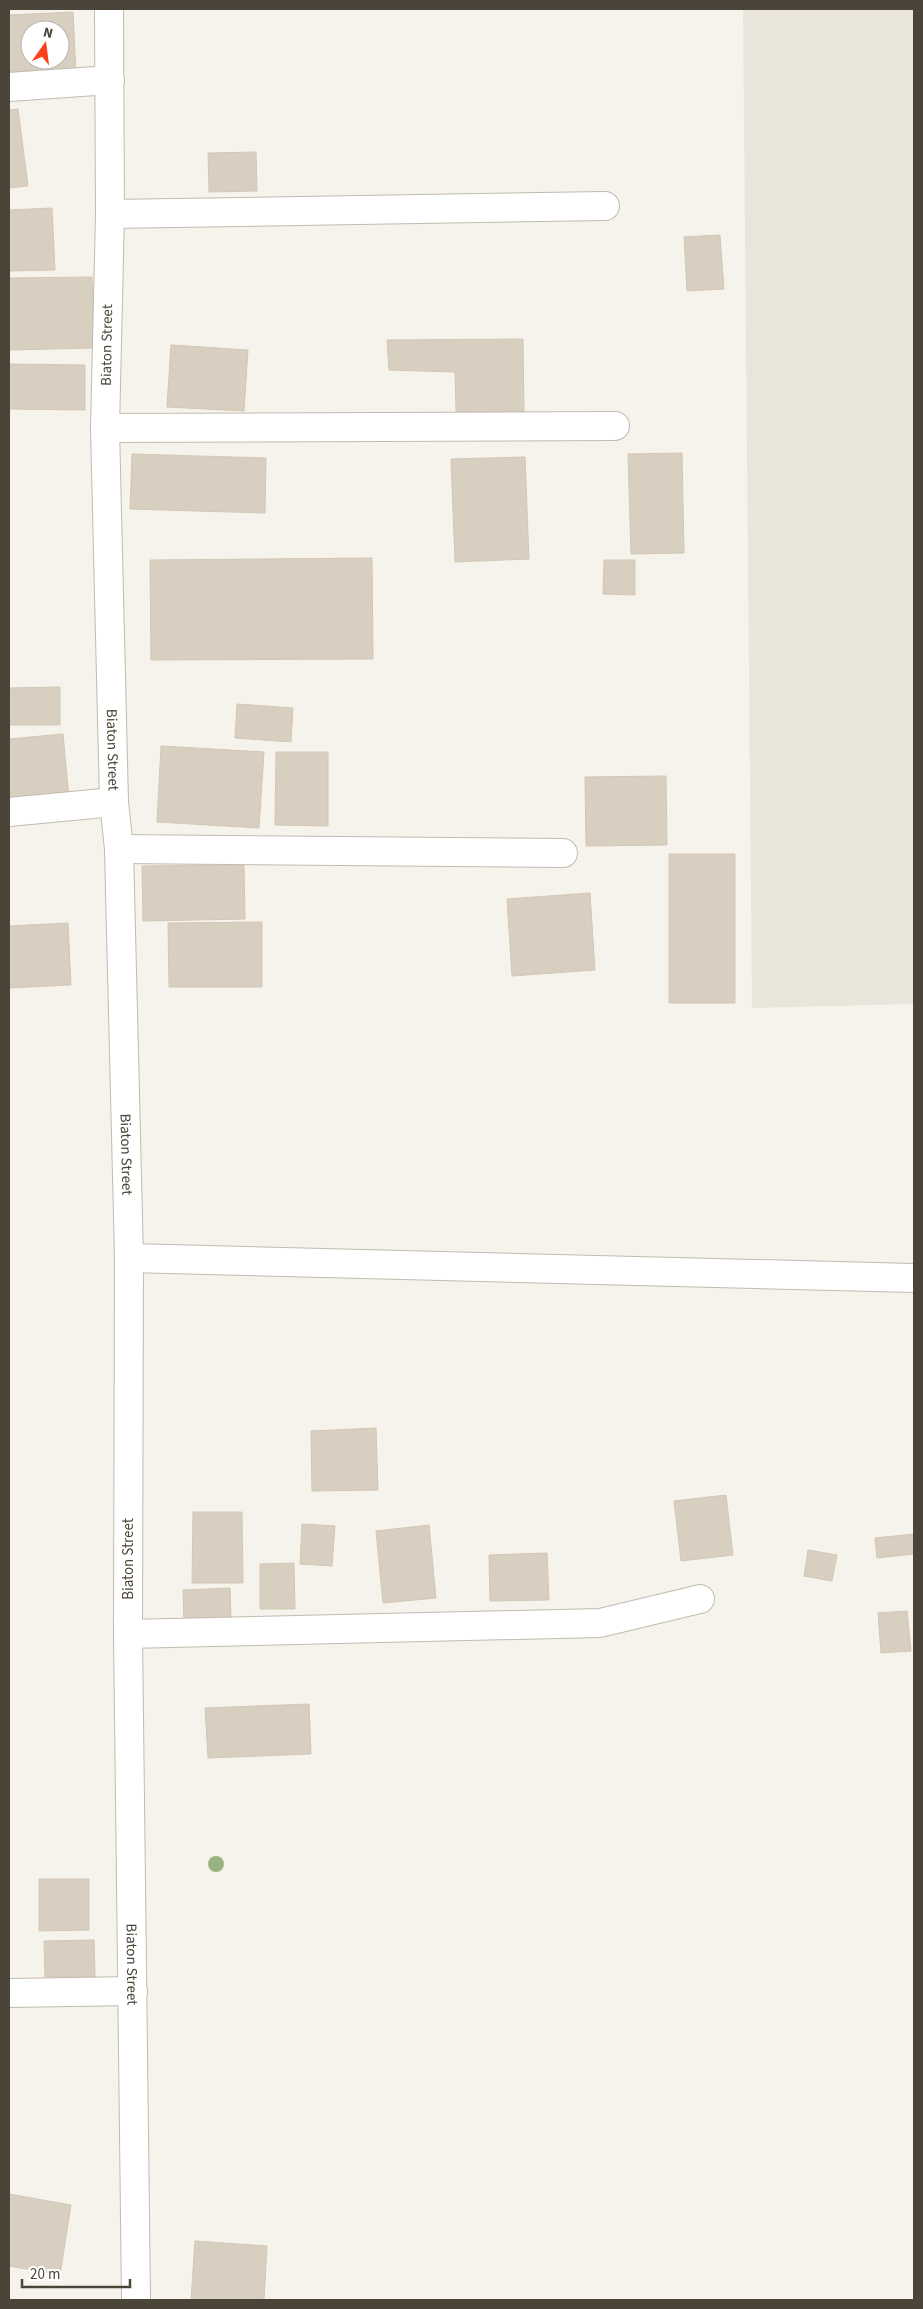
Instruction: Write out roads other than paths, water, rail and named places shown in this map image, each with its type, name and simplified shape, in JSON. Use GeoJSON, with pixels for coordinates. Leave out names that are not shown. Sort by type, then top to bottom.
{"type":"FeatureCollection","features":[{"type":"Feature","properties":{"kind":"street","name":"Biaton Street"},"geometry":{"type":"LineString","coordinates":[[109,9],[110,214],[105,428],[114,802],[120,849],[128,1258],[128,1634],[136,2300]]}},
{"type":"Feature","properties":{"kind":"street"},"geometry":{"type":"LineString","coordinates":[[9,86],[110,80]]}},
{"type":"Feature","properties":{"kind":"street"},"geometry":{"type":"LineString","coordinates":[[110,214],[605,206]]}},
{"type":"Feature","properties":{"kind":"street"},"geometry":{"type":"LineString","coordinates":[[105,428],[615,426]]}},
{"type":"Feature","properties":{"kind":"street"},"geometry":{"type":"LineString","coordinates":[[9,812],[114,802]]}},
{"type":"Feature","properties":{"kind":"street"},"geometry":{"type":"LineString","coordinates":[[120,849],[563,853]]}},
{"type":"Feature","properties":{"kind":"street"},"geometry":{"type":"LineString","coordinates":[[128,1258],[914,1278]]}},
{"type":"Feature","properties":{"kind":"street"},"geometry":{"type":"LineString","coordinates":[[128,1634],[600,1623],[700,1598]]}},
{"type":"Feature","properties":{"kind":"street"},"geometry":{"type":"LineString","coordinates":[[9,1994],[132,1991]]}}]}
